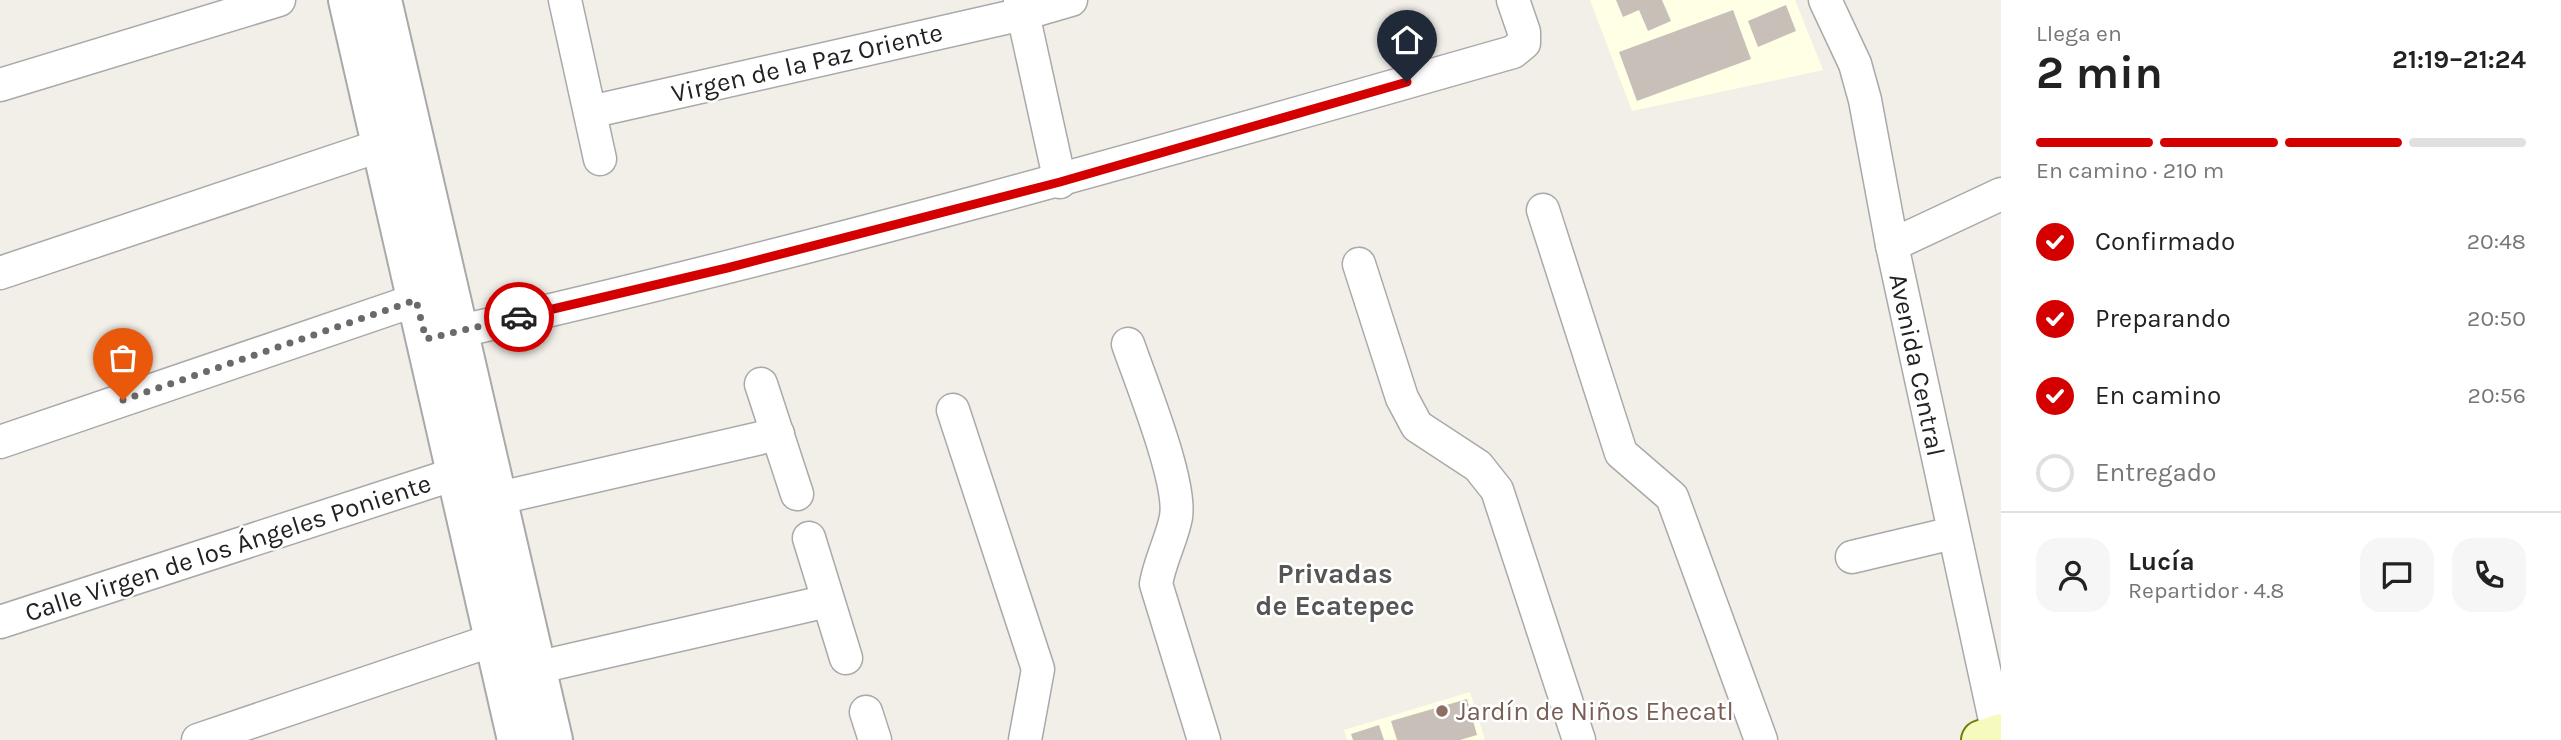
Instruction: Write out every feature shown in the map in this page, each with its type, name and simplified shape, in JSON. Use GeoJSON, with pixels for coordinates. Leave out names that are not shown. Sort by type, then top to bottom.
{"type":"FeatureCollection","features":[{"type":"Feature","properties":{"kind":"street"},"geometry":{"type":"LineString","coordinates":[[0,85],[279,0]]}},
{"type":"Feature","properties":{"kind":"street"},"geometry":{"type":"LineString","coordinates":[[348,0],[416,300],[443,335],[495,499],[553,740]]}},
{"type":"Feature","properties":{"kind":"street"},"geometry":{"type":"LineString","coordinates":[[382,0],[443,335],[455,474],[517,740]]}},
{"type":"Feature","properties":{"kind":"street"},"geometry":{"type":"LineString","coordinates":[[565,0],[600,159]]}},
{"type":"Feature","properties":{"kind":"street","name":"Virgen de la Paz Oriente"},"geometry":{"type":"LineString","coordinates":[[590,112],[1021,7],[1071,0]]}},
{"type":"Feature","properties":{"kind":"street"},"geometry":{"type":"LineString","coordinates":[[443,335],[727,268],[1060,182],[1513,52],[1524,43],[1524,32],[1513,0]]}},
{"type":"Feature","properties":{"kind":"street","name":"Avenida Central"},"geometry":{"type":"LineString","coordinates":[[1825,0],[1855,64],[1993,736]]}},
{"type":"Feature","properties":{"kind":"street"},"geometry":{"type":"LineString","coordinates":[[1021,7],[1060,182]]}},
{"type":"Feature","properties":{"kind":"street"},"geometry":{"type":"LineString","coordinates":[[0,273],[382,145]]}},
{"type":"Feature","properties":{"kind":"street"},"geometry":{"type":"LineString","coordinates":[[1892,245],[2001,194]]}},
{"type":"Feature","properties":{"kind":"street"},"geometry":{"type":"LineString","coordinates":[[1543,210],[1621,453],[1672,497],[1761,740]]}},
{"type":"Feature","properties":{"kind":"street"},"geometry":{"type":"LineString","coordinates":[[1359,264],[1402,398],[1417,426],[1478,466],[1496,490],[1579,740]]}},
{"type":"Feature","properties":{"kind":"street"},"geometry":{"type":"LineString","coordinates":[[0,442],[416,300]]}},
{"type":"Feature","properties":{"kind":"street"},"geometry":{"type":"LineString","coordinates":[[1128,344],[1176,488],[1176,517],[1161,559],[1156,584],[1204,740]]}},
{"type":"Feature","properties":{"kind":"street"},"geometry":{"type":"LineString","coordinates":[[761,384],[797,494]]}},
{"type":"Feature","properties":{"kind":"street"},"geometry":{"type":"LineString","coordinates":[[953,410],[1038,669],[1025,740]]}},
{"type":"Feature","properties":{"kind":"street"},"geometry":{"type":"LineString","coordinates":[[495,499],[778,434]]}},
{"type":"Feature","properties":{"kind":"street","name":"Calle Virgen de los Ángeles Poniente"},"geometry":{"type":"LineString","coordinates":[[0,622],[455,474]]}},
{"type":"Feature","properties":{"kind":"street"},"geometry":{"type":"LineString","coordinates":[[1852,557],[1953,533]]}},
{"type":"Feature","properties":{"kind":"street"},"geometry":{"type":"LineString","coordinates":[[809,538],[846,658]]}},
{"type":"Feature","properties":{"kind":"street"},"geometry":{"type":"LineString","coordinates":[[535,668],[828,601]]}},
{"type":"Feature","properties":{"kind":"street"},"geometry":{"type":"LineString","coordinates":[[198,740],[493,640]]}},
{"type":"Feature","properties":{"kind":"shaded area"},"geometry":{"type":"Polygon","coordinates":[[[1590,0],[1795,0],[1823,70],[1632,111],[1590,0]]]}},
{"type":"Feature","properties":{"kind":"shaded area","name":"Jardín de Niños Ehecatl"},"geometry":{"type":"Polygon","coordinates":[[[1470,692],[1485,740],[1347,740],[1344,730],[1470,692]]]}},
{"type":"Feature","properties":{"kind":"building"},"geometry":{"type":"Polygon","coordinates":[[[1616,0],[1662,0],[1671,21],[1648,31],[1639,10],[1623,17],[1616,0]]]}},
{"type":"Feature","properties":{"kind":"building"},"geometry":{"type":"Polygon","coordinates":[[[1786,5],[1796,31],[1758,47],[1748,21],[1786,5]]]}},
{"type":"Feature","properties":{"kind":"building"},"geometry":{"type":"Polygon","coordinates":[[[1733,10],[1751,59],[1637,101],[1619,52],[1733,10]]]}},
{"type":"Feature","properties":{"kind":"building","name":"Jardín de Niños Ehecatl"},"geometry":{"type":"Polygon","coordinates":[[[1467,699],[1477,735],[1460,740],[1397,740],[1391,721],[1467,699]]]}},
{"type":"Feature","properties":{"kind":"building"},"geometry":{"type":"Polygon","coordinates":[[[1379,725],[1384,740],[1353,740],[1351,734],[1379,725]]]}},
{"type":"Feature","properties":{"kind":"way so far"},"geometry":{"type":"LineString","coordinates":[[123,400],[416,300],[426,339],[519,317]]}},
{"type":"Feature","properties":{"kind":"place","name":"Jardín de Niños Ehecatl"},"geometry":{"type":"Point","coordinates":[1442,711]}},
{"type":"Feature","properties":{"kind":"district","name":"Privadas de Ecatepec"},"geometry":{"type":"Point","coordinates":[1335,589]}},
{"type":"Feature","properties":{"kind":"route"},"geometry":{"type":"LineString","coordinates":[[519,317],[727,268],[1060,182],[1407,82]]}}]}
